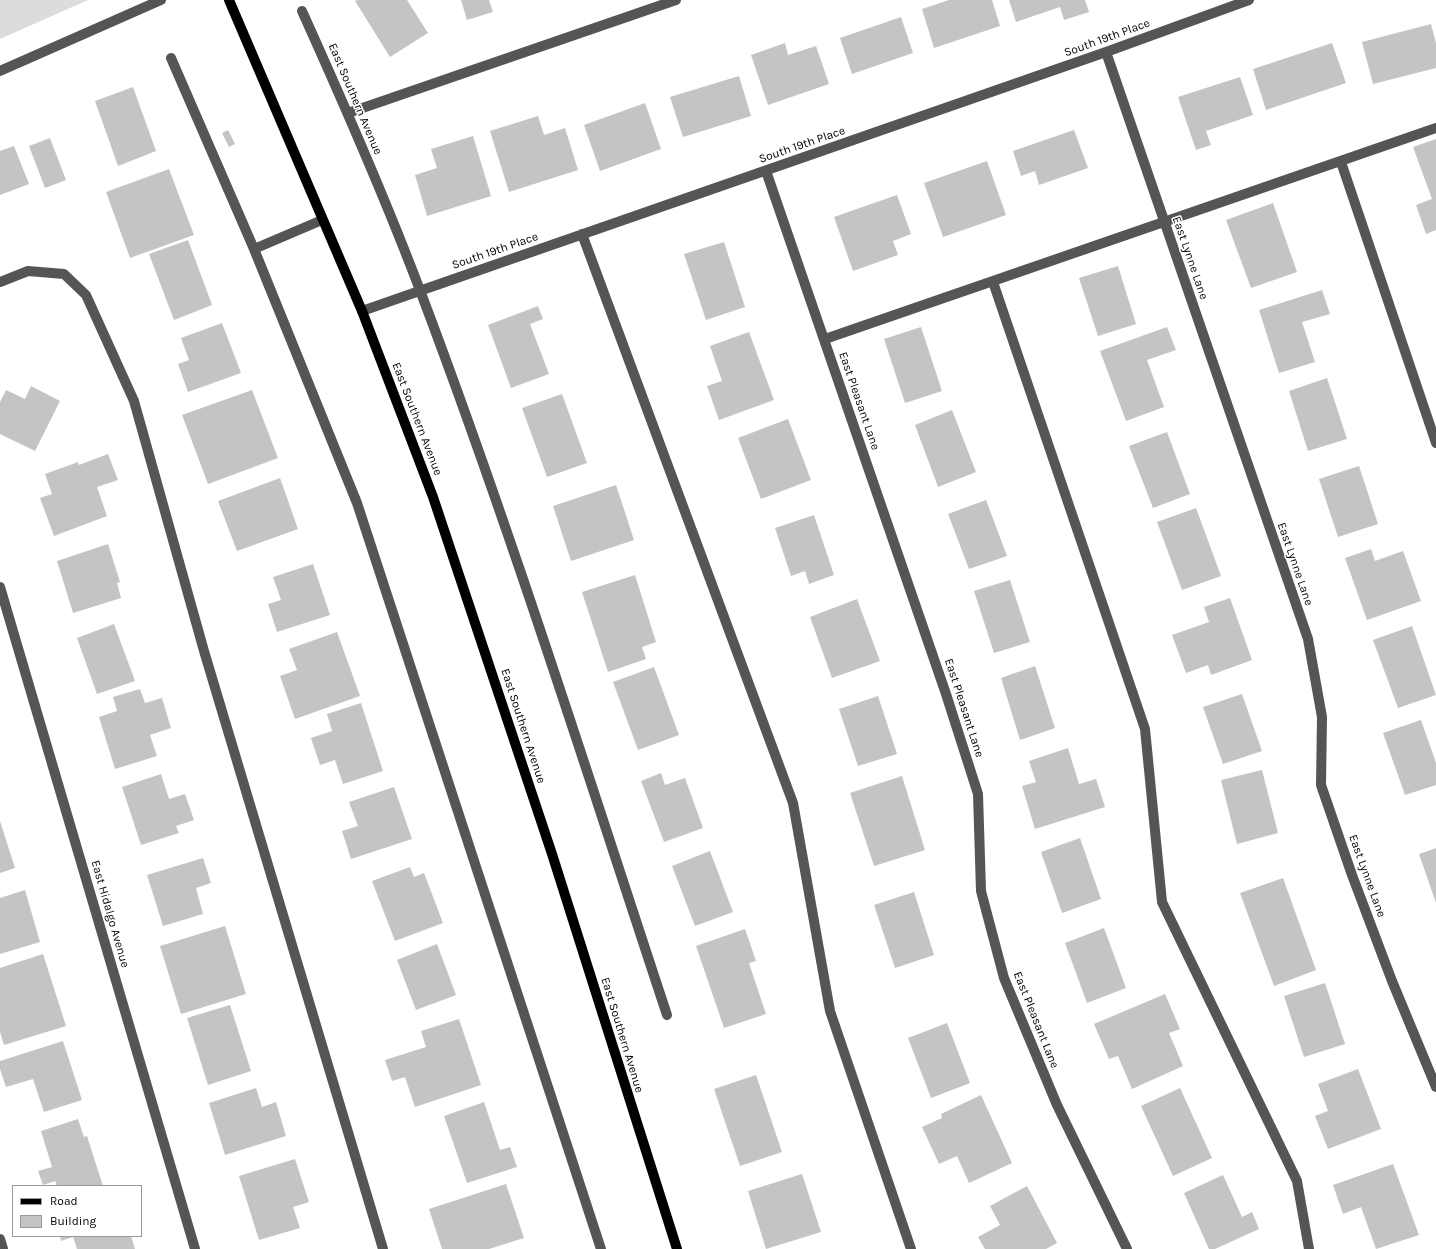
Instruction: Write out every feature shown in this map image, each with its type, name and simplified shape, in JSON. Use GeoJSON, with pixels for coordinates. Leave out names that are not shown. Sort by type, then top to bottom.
{"type":"FeatureCollection","features":[{"type":"Feature","properties":{"kind":"main road","name":"East Southern Avenue"},"geometry":{"type":"LineString","coordinates":[[229,0],[362,311],[436,504],[552,854],[677,1249]]}},
{"type":"Feature","properties":{"kind":"street"},"geometry":{"type":"LineString","coordinates":[[0,71],[161,0]]}},
{"type":"Feature","properties":{"kind":"street"},"geometry":{"type":"LineString","coordinates":[[348,113],[676,0]]}},
{"type":"Feature","properties":{"kind":"street","name":"South 19th Place"},"geometry":{"type":"LineString","coordinates":[[362,311],[1106,52],[1249,0]]}},
{"type":"Feature","properties":{"kind":"street","name":"East Southern Avenue"},"geometry":{"type":"LineString","coordinates":[[302,11],[348,113],[420,291],[494,494],[667,1015]]}},
{"type":"Feature","properties":{"kind":"street","name":"East Lynne Lane"},"geometry":{"type":"LineString","coordinates":[[1106,52],[1308,639],[1322,717],[1321,785],[1386,967],[1436,1087]]}},
{"type":"Feature","properties":{"kind":"street"},"geometry":{"type":"LineString","coordinates":[[171,58],[254,249],[356,503],[601,1249]]}},
{"type":"Feature","properties":{"kind":"street"},"geometry":{"type":"LineString","coordinates":[[824,339],[1436,128]]}},
{"type":"Feature","properties":{"kind":"street"},"geometry":{"type":"LineString","coordinates":[[1341,162],[1436,443]]}},
{"type":"Feature","properties":{"kind":"street","name":"East Pleasant Lane"},"geometry":{"type":"LineString","coordinates":[[766,171],[946,694],[978,794],[981,891],[1004,978],[1057,1105],[1127,1249]]}},
{"type":"Feature","properties":{"kind":"street"},"geometry":{"type":"LineString","coordinates":[[254,249],[322,220]]}},
{"type":"Feature","properties":{"kind":"street"},"geometry":{"type":"LineString","coordinates":[[582,234],[794,803],[830,1011],[912,1249]]}},
{"type":"Feature","properties":{"kind":"street"},"geometry":{"type":"LineString","coordinates":[[0,282],[28,270],[64,274],[86,295],[134,401],[204,651],[383,1249]]}},
{"type":"Feature","properties":{"kind":"street"},"geometry":{"type":"LineString","coordinates":[[993,282],[1145,729],[1162,902],[1297,1181],[1309,1249]]}},
{"type":"Feature","properties":{"kind":"street","name":"East Hidalgo Avenue"},"geometry":{"type":"LineString","coordinates":[[0,587],[195,1249]]}},
{"type":"Feature","properties":{"kind":"street"},"geometry":{"type":"LineString","coordinates":[[0,1239],[3,1249]]}},
{"type":"Feature","properties":{"kind":"shaded area"},"geometry":{"type":"Polygon","coordinates":[[[0,0],[88,0],[0,39],[0,0]]]}},
{"type":"Feature","properties":{"kind":"building"},"geometry":{"type":"Polygon","coordinates":[[[407,0],[428,33],[390,57],[355,1],[407,0]]]}},
{"type":"Feature","properties":{"kind":"building"},"geometry":{"type":"Polygon","coordinates":[[[461,0],[489,0],[493,12],[467,20],[461,0]]]}},
{"type":"Feature","properties":{"kind":"building"},"geometry":{"type":"Polygon","coordinates":[[[949,0],[992,0],[1000,26],[934,48],[922,9],[949,0]]]}},
{"type":"Feature","properties":{"kind":"building"},"geometry":{"type":"Polygon","coordinates":[[[1009,0],[1085,0],[1089,12],[1064,20],[1060,7],[1016,22],[1009,0]]]}},
{"type":"Feature","properties":{"kind":"building"},"geometry":{"type":"Polygon","coordinates":[[[901,17],[913,53],[852,74],[840,38],[901,17]]]}},
{"type":"Feature","properties":{"kind":"building"},"geometry":{"type":"Polygon","coordinates":[[[1431,24],[1436,43],[1436,68],[1373,84],[1362,42],[1431,24]]]}},
{"type":"Feature","properties":{"kind":"building"},"geometry":{"type":"Polygon","coordinates":[[[785,43],[788,55],[816,46],[829,84],[768,105],[751,55],[785,43]]]}},
{"type":"Feature","properties":{"kind":"building"},"geometry":{"type":"Polygon","coordinates":[[[1332,43],[1346,83],[1266,110],[1253,69],[1332,43]]]}},
{"type":"Feature","properties":{"kind":"building"},"geometry":{"type":"Polygon","coordinates":[[[739,76],[751,116],[683,137],[670,97],[739,76]]]}},
{"type":"Feature","properties":{"kind":"building"},"geometry":{"type":"Polygon","coordinates":[[[1240,77],[1253,115],[1206,131],[1211,145],[1196,150],[1178,97],[1240,77]]]}},
{"type":"Feature","properties":{"kind":"building"},"geometry":{"type":"Polygon","coordinates":[[[133,87],[156,151],[118,166],[95,101],[133,87]]]}},
{"type":"Feature","properties":{"kind":"building"},"geometry":{"type":"Polygon","coordinates":[[[645,103],[661,149],[600,171],[584,125],[645,103]]]}},
{"type":"Feature","properties":{"kind":"building"},"geometry":{"type":"Polygon","coordinates":[[[538,116],[544,135],[565,128],[578,170],[509,192],[490,131],[538,116]]]}},
{"type":"Feature","properties":{"kind":"building"},"geometry":{"type":"Polygon","coordinates":[[[228,130],[235,144],[229,147],[222,133],[228,130]]]}},
{"type":"Feature","properties":{"kind":"building"},"geometry":{"type":"Polygon","coordinates":[[[1074,130],[1088,168],[1039,185],[1035,171],[1021,176],[1013,151],[1074,130]]]}},
{"type":"Feature","properties":{"kind":"building"},"geometry":{"type":"Polygon","coordinates":[[[473,136],[491,196],[427,216],[415,175],[437,168],[431,149],[473,136]]]}},
{"type":"Feature","properties":{"kind":"building"},"geometry":{"type":"Polygon","coordinates":[[[50,138],[66,180],[45,188],[29,146],[50,138]]]}},
{"type":"Feature","properties":{"kind":"building"},"geometry":{"type":"Polygon","coordinates":[[[1436,139],[1436,230],[1426,234],[1416,205],[1432,199],[1413,147],[1436,139]]]}},
{"type":"Feature","properties":{"kind":"building"},"geometry":{"type":"Polygon","coordinates":[[[14,146],[29,184],[0,195],[0,151],[14,146]]]}},
{"type":"Feature","properties":{"kind":"building"},"geometry":{"type":"Polygon","coordinates":[[[987,161],[1006,215],[943,237],[924,183],[987,161]]]}},
{"type":"Feature","properties":{"kind":"building"},"geometry":{"type":"Polygon","coordinates":[[[169,169],[194,235],[130,258],[106,192],[169,169]]]}},
{"type":"Feature","properties":{"kind":"building"},"geometry":{"type":"Polygon","coordinates":[[[897,195],[911,234],[893,241],[898,255],[853,271],[834,217],[897,195]]]}},
{"type":"Feature","properties":{"kind":"building"},"geometry":{"type":"Polygon","coordinates":[[[1273,203],[1297,272],[1251,288],[1226,220],[1273,203]]]}},
{"type":"Feature","properties":{"kind":"building"},"geometry":{"type":"Polygon","coordinates":[[[188,240],[212,305],[174,320],[149,254],[188,240]]]}},
{"type":"Feature","properties":{"kind":"building"},"geometry":{"type":"Polygon","coordinates":[[[724,242],[745,307],[706,320],[684,254],[724,242]]]}},
{"type":"Feature","properties":{"kind":"building"},"geometry":{"type":"Polygon","coordinates":[[[1118,266],[1136,324],[1098,336],[1079,278],[1118,266]]]}},
{"type":"Feature","properties":{"kind":"building"},"geometry":{"type":"Polygon","coordinates":[[[1322,290],[1330,314],[1302,322],[1315,362],[1279,373],[1259,310],[1322,290]]]}},
{"type":"Feature","properties":{"kind":"building"},"geometry":{"type":"Polygon","coordinates":[[[538,306],[543,319],[530,324],[549,374],[511,388],[488,325],[538,306]]]}},
{"type":"Feature","properties":{"kind":"building"},"geometry":{"type":"Polygon","coordinates":[[[222,323],[241,373],[188,392],[178,364],[189,360],[181,338],[222,323]]]}},
{"type":"Feature","properties":{"kind":"building"},"geometry":{"type":"Polygon","coordinates":[[[921,327],[942,391],[905,403],[884,339],[921,327]]]}},
{"type":"Feature","properties":{"kind":"building"},"geometry":{"type":"Polygon","coordinates":[[[1167,327],[1176,350],[1147,360],[1164,407],[1126,421],[1100,351],[1167,327]]]}},
{"type":"Feature","properties":{"kind":"building"},"geometry":{"type":"Polygon","coordinates":[[[749,332],[774,400],[719,420],[707,386],[722,381],[710,346],[749,332]]]}},
{"type":"Feature","properties":{"kind":"building"},"geometry":{"type":"Polygon","coordinates":[[[1327,378],[1347,439],[1308,451],[1289,391],[1327,378]]]}},
{"type":"Feature","properties":{"kind":"building"},"geometry":{"type":"Polygon","coordinates":[[[31,386],[60,401],[35,451],[0,434],[0,402],[6,390],[25,399],[31,386]]]}},
{"type":"Feature","properties":{"kind":"building"},"geometry":{"type":"Polygon","coordinates":[[[252,390],[278,458],[208,484],[182,415],[252,390]]]}},
{"type":"Feature","properties":{"kind":"building"},"geometry":{"type":"Polygon","coordinates":[[[562,394],[587,463],[547,477],[522,408],[562,394]]]}},
{"type":"Feature","properties":{"kind":"building"},"geometry":{"type":"Polygon","coordinates":[[[952,410],[976,472],[938,487],[915,425],[952,410]]]}},
{"type":"Feature","properties":{"kind":"building"},"geometry":{"type":"Polygon","coordinates":[[[788,419],[811,480],[761,499],[738,438],[788,419]]]}},
{"type":"Feature","properties":{"kind":"building"},"geometry":{"type":"Polygon","coordinates":[[[1167,432],[1190,494],[1153,508],[1129,446],[1167,432]]]}},
{"type":"Feature","properties":{"kind":"building"},"geometry":{"type":"Polygon","coordinates":[[[108,454],[118,480],[97,487],[107,516],[54,536],[40,498],[52,494],[45,474],[78,462],[79,465],[108,454]]]}},
{"type":"Feature","properties":{"kind":"building"},"geometry":{"type":"Polygon","coordinates":[[[1359,466],[1378,524],[1338,537],[1319,479],[1359,466]]]}},
{"type":"Feature","properties":{"kind":"building"},"geometry":{"type":"Polygon","coordinates":[[[280,478],[298,529],[237,551],[218,501],[280,478]]]}},
{"type":"Feature","properties":{"kind":"building"},"geometry":{"type":"Polygon","coordinates":[[[616,485],[634,540],[571,561],[553,506],[616,485]]]}},
{"type":"Feature","properties":{"kind":"building"},"geometry":{"type":"Polygon","coordinates":[[[986,500],[1007,556],[969,569],[948,514],[986,500]]]}},
{"type":"Feature","properties":{"kind":"building"},"geometry":{"type":"Polygon","coordinates":[[[1196,508],[1221,576],[1182,590],[1157,522],[1196,508]]]}},
{"type":"Feature","properties":{"kind":"building"},"geometry":{"type":"Polygon","coordinates":[[[814,515],[834,575],[809,584],[805,571],[791,576],[775,528],[814,515]]]}},
{"type":"Feature","properties":{"kind":"building"},"geometry":{"type":"Polygon","coordinates":[[[108,544],[120,582],[117,583],[121,598],[73,613],[57,561],[108,544]]]}},
{"type":"Feature","properties":{"kind":"building"},"geometry":{"type":"Polygon","coordinates":[[[1371,549],[1375,561],[1403,551],[1421,601],[1367,620],[1345,558],[1371,549]]]}},
{"type":"Feature","properties":{"kind":"building"},"geometry":{"type":"Polygon","coordinates":[[[313,564],[330,615],[277,632],[268,604],[281,600],[273,577],[313,564]]]}},
{"type":"Feature","properties":{"kind":"building"},"geometry":{"type":"Polygon","coordinates":[[[635,575],[656,642],[642,647],[646,659],[608,672],[582,592],[635,575]]]}},
{"type":"Feature","properties":{"kind":"building"},"geometry":{"type":"Polygon","coordinates":[[[1010,580],[1030,642],[994,653],[974,591],[1010,580]]]}},
{"type":"Feature","properties":{"kind":"building"},"geometry":{"type":"Polygon","coordinates":[[[1230,598],[1252,660],[1211,675],[1208,665],[1186,673],[1172,635],[1209,622],[1204,607],[1230,598]]]}},
{"type":"Feature","properties":{"kind":"building"},"geometry":{"type":"Polygon","coordinates":[[[857,599],[880,661],[832,678],[810,617],[857,599]]]}},
{"type":"Feature","properties":{"kind":"building"},"geometry":{"type":"Polygon","coordinates":[[[114,624],[135,681],[97,694],[77,638],[114,624]]]}},
{"type":"Feature","properties":{"kind":"building"},"geometry":{"type":"Polygon","coordinates":[[[1412,626],[1436,695],[1398,708],[1373,640],[1412,626]]]}},
{"type":"Feature","properties":{"kind":"building"},"geometry":{"type":"Polygon","coordinates":[[[337,632],[360,696],[295,719],[280,676],[297,670],[289,649],[337,632]]]}},
{"type":"Feature","properties":{"kind":"building"},"geometry":{"type":"Polygon","coordinates":[[[1035,666],[1055,728],[1020,740],[1001,678],[1035,666]]]}},
{"type":"Feature","properties":{"kind":"building"},"geometry":{"type":"Polygon","coordinates":[[[654,667],[679,735],[638,750],[613,682],[654,667]]]}},
{"type":"Feature","properties":{"kind":"building"},"geometry":{"type":"Polygon","coordinates":[[[140,689],[145,703],[162,698],[171,728],[150,735],[157,756],[115,769],[99,717],[117,711],[113,697],[140,689]]]}},
{"type":"Feature","properties":{"kind":"building"},"geometry":{"type":"Polygon","coordinates":[[[1242,694],[1262,751],[1223,764],[1203,707],[1242,694]]]}},
{"type":"Feature","properties":{"kind":"building"},"geometry":{"type":"Polygon","coordinates":[[[878,696],[897,754],[858,766],[839,709],[878,696]]]}},
{"type":"Feature","properties":{"kind":"building"},"geometry":{"type":"Polygon","coordinates":[[[361,703],[383,771],[343,784],[335,760],[320,765],[311,738],[332,731],[327,714],[361,703]]]}},
{"type":"Feature","properties":{"kind":"building"},"geometry":{"type":"Polygon","coordinates":[[[1421,720],[1436,763],[1436,785],[1405,795],[1383,733],[1421,720]]]}},
{"type":"Feature","properties":{"kind":"building"},"geometry":{"type":"Polygon","coordinates":[[[1068,748],[1079,784],[1096,779],[1105,807],[1035,829],[1022,786],[1036,782],[1029,761],[1068,748]]]}},
{"type":"Feature","properties":{"kind":"building"},"geometry":{"type":"Polygon","coordinates":[[[1262,770],[1278,833],[1237,844],[1221,780],[1262,770]]]}},
{"type":"Feature","properties":{"kind":"building"},"geometry":{"type":"Polygon","coordinates":[[[661,773],[665,785],[685,778],[703,828],[664,842],[641,781],[661,773]]]}},
{"type":"Feature","properties":{"kind":"building"},"geometry":{"type":"Polygon","coordinates":[[[161,774],[169,799],[185,794],[194,820],[176,826],[179,833],[141,845],[122,787],[161,774]]]}},
{"type":"Feature","properties":{"kind":"building"},"geometry":{"type":"Polygon","coordinates":[[[902,776],[925,850],[874,866],[850,793],[902,776]]]}},
{"type":"Feature","properties":{"kind":"building"},"geometry":{"type":"Polygon","coordinates":[[[394,787],[412,839],[351,859],[342,831],[358,826],[349,802],[394,787]]]}},
{"type":"Feature","properties":{"kind":"building"},"geometry":{"type":"Polygon","coordinates":[[[0,821],[15,868],[0,873],[0,821]]]}},
{"type":"Feature","properties":{"kind":"building"},"geometry":{"type":"Polygon","coordinates":[[[1080,838],[1101,899],[1062,913],[1041,852],[1080,838]]]}},
{"type":"Feature","properties":{"kind":"building"},"geometry":{"type":"Polygon","coordinates":[[[1436,848],[1436,903],[1419,854],[1436,848]]]}},
{"type":"Feature","properties":{"kind":"building"},"geometry":{"type":"Polygon","coordinates":[[[710,851],[733,912],[695,926],[672,866],[710,851]]]}},
{"type":"Feature","properties":{"kind":"building"},"geometry":{"type":"Polygon","coordinates":[[[203,858],[211,883],[196,888],[203,914],[163,926],[147,875],[203,858]]]}},
{"type":"Feature","properties":{"kind":"building"},"geometry":{"type":"Polygon","coordinates":[[[410,867],[414,877],[424,873],[443,923],[395,941],[372,881],[410,867]]]}},
{"type":"Feature","properties":{"kind":"building"},"geometry":{"type":"Polygon","coordinates":[[[1283,878],[1316,970],[1274,986],[1240,893],[1283,878]]]}},
{"type":"Feature","properties":{"kind":"building"},"geometry":{"type":"Polygon","coordinates":[[[25,890],[40,942],[0,954],[0,898],[25,890]]]}},
{"type":"Feature","properties":{"kind":"building"},"geometry":{"type":"Polygon","coordinates":[[[914,892],[934,955],[895,968],[874,905],[914,892]]]}},
{"type":"Feature","properties":{"kind":"building"},"geometry":{"type":"Polygon","coordinates":[[[225,926],[246,994],[181,1014],[160,946],[225,926]]]}},
{"type":"Feature","properties":{"kind":"building"},"geometry":{"type":"Polygon","coordinates":[[[1104,928],[1126,988],[1087,1003],[1065,943],[1104,928]]]}},
{"type":"Feature","properties":{"kind":"building"},"geometry":{"type":"Polygon","coordinates":[[[745,929],[756,961],[749,963],[766,1014],[724,1028],[696,946],[745,929]]]}},
{"type":"Feature","properties":{"kind":"building"},"geometry":{"type":"Polygon","coordinates":[[[437,944],[456,995],[416,1010],[397,960],[437,944]]]}},
{"type":"Feature","properties":{"kind":"building"},"geometry":{"type":"Polygon","coordinates":[[[43,954],[66,1026],[4,1045],[0,1032],[0,968],[43,954]]]}},
{"type":"Feature","properties":{"kind":"building"},"geometry":{"type":"Polygon","coordinates":[[[1325,983],[1345,1044],[1304,1057],[1284,996],[1325,983]]]}},
{"type":"Feature","properties":{"kind":"building"},"geometry":{"type":"Polygon","coordinates":[[[1165,994],[1180,1029],[1169,1033],[1183,1066],[1132,1089],[1118,1056],[1109,1059],[1094,1024],[1165,994]]]}},
{"type":"Feature","properties":{"kind":"building"},"geometry":{"type":"Polygon","coordinates":[[[230,1005],[251,1071],[208,1085],[187,1018],[230,1005]]]}},
{"type":"Feature","properties":{"kind":"building"},"geometry":{"type":"Polygon","coordinates":[[[459,1019],[481,1085],[415,1107],[405,1077],[392,1081],[385,1060],[426,1047],[421,1031],[459,1019]]]}},
{"type":"Feature","properties":{"kind":"building"},"geometry":{"type":"Polygon","coordinates":[[[947,1023],[970,1083],[931,1098],[908,1038],[947,1023]]]}},
{"type":"Feature","properties":{"kind":"building"},"geometry":{"type":"Polygon","coordinates":[[[63,1041],[82,1100],[44,1112],[33,1079],[6,1087],[0,1069],[0,1061],[63,1041]]]}},
{"type":"Feature","properties":{"kind":"building"},"geometry":{"type":"Polygon","coordinates":[[[1358,1069],[1381,1129],[1328,1149],[1315,1116],[1328,1111],[1318,1084],[1358,1069]]]}},
{"type":"Feature","properties":{"kind":"building"},"geometry":{"type":"Polygon","coordinates":[[[756,1075],[782,1152],[740,1166],[714,1089],[756,1075]]]}},
{"type":"Feature","properties":{"kind":"building"},"geometry":{"type":"Polygon","coordinates":[[[256,1088],[262,1107],[276,1102],[286,1136],[225,1155],[209,1103],[256,1088]]]}},
{"type":"Feature","properties":{"kind":"building"},"geometry":{"type":"Polygon","coordinates":[[[1180,1088],[1212,1158],[1173,1176],[1141,1106],[1180,1088]]]}},
{"type":"Feature","properties":{"kind":"building"},"geometry":{"type":"Polygon","coordinates":[[[981,1095],[1012,1163],[969,1183],[957,1156],[939,1164],[922,1127],[942,1118],[941,1114],[981,1095]]]}},
{"type":"Feature","properties":{"kind":"building"},"geometry":{"type":"Polygon","coordinates":[[[484,1102],[500,1150],[510,1147],[517,1167],[467,1183],[444,1116],[484,1102]]]}},
{"type":"Feature","properties":{"kind":"building"},"geometry":{"type":"Polygon","coordinates":[[[78,1119],[84,1137],[87,1136],[103,1185],[57,1185],[55,1181],[43,1185],[38,1171],[52,1167],[41,1131],[78,1119]]]}},
{"type":"Feature","properties":{"kind":"building"},"geometry":{"type":"Polygon","coordinates":[[[295,1159],[309,1202],[293,1207],[300,1228],[259,1240],[239,1176],[295,1159]]]}},
{"type":"Feature","properties":{"kind":"building"},"geometry":{"type":"Polygon","coordinates":[[[1393,1164],[1419,1235],[1376,1249],[1361,1207],[1343,1214],[1333,1185],[1393,1164]]]}},
{"type":"Feature","properties":{"kind":"building"},"geometry":{"type":"Polygon","coordinates":[[[802,1174],[821,1232],[766,1249],[748,1191],[802,1174]]]}},
{"type":"Feature","properties":{"kind":"building"},"geometry":{"type":"Polygon","coordinates":[[[1223,1175],[1242,1217],[1252,1212],[1259,1229],[1215,1249],[1209,1249],[1184,1193],[1223,1175]]]}},
{"type":"Feature","properties":{"kind":"building"},"geometry":{"type":"Polygon","coordinates":[[[506,1184],[524,1238],[489,1249],[442,1249],[429,1209],[506,1184]]]}},
{"type":"Feature","properties":{"kind":"building"},"geometry":{"type":"Polygon","coordinates":[[[1027,1186],[1057,1243],[1046,1249],[985,1249],[978,1237],[1000,1225],[990,1206],[1027,1186]]]}},
{"type":"Feature","properties":{"kind":"building"},"geometry":{"type":"Polygon","coordinates":[[[60,1237],[73,1237],[61,1241],[60,1237]]]}},
{"type":"Feature","properties":{"kind":"building"},"geometry":{"type":"Polygon","coordinates":[[[73,1237],[131,1237],[135,1249],[77,1249],[73,1237]]]}}]}
